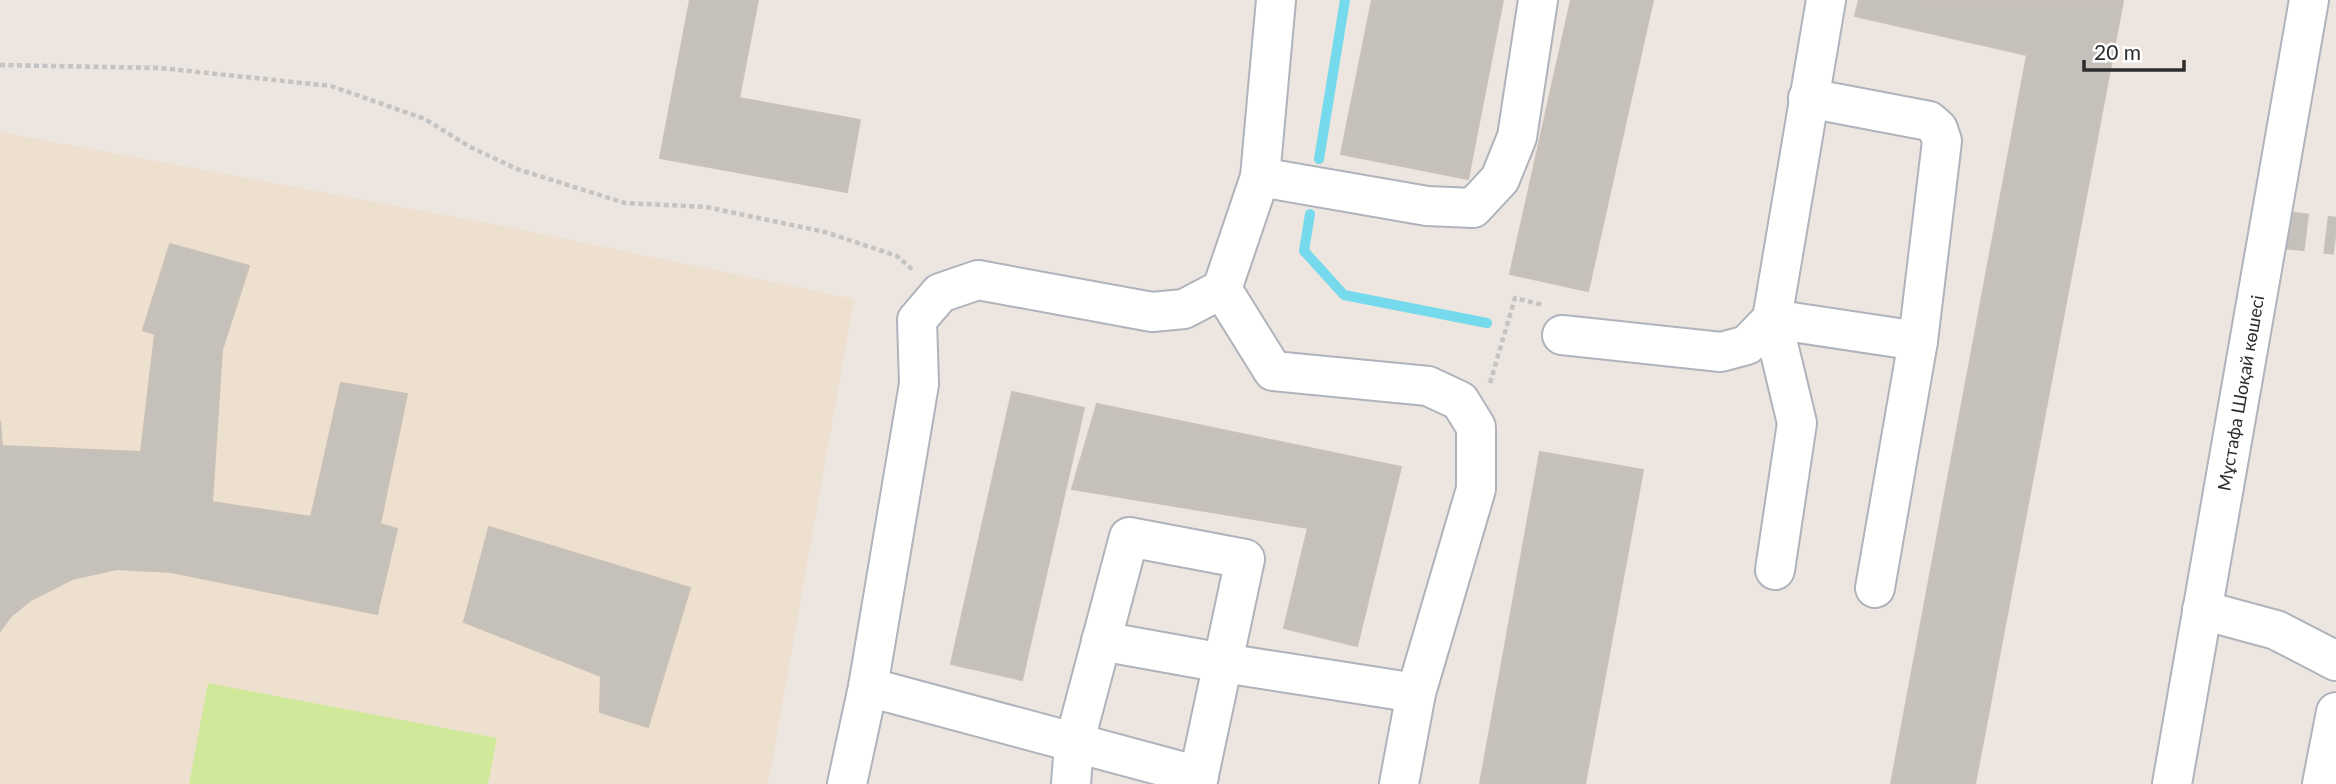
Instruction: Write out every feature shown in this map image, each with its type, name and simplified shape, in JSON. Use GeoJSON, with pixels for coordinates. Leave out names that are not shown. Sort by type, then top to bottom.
{"type":"FeatureCollection","features":[{"type":"Feature","properties":{"kind":"street"},"geometry":{"type":"LineString","coordinates":[[847,784],[868,687],[919,384],[917,320],[940,293],[978,280],[1152,312],[1184,309],[1222,289],[1260,177],[1276,0]]}},
{"type":"Feature","properties":{"kind":"street"},"geometry":{"type":"LineString","coordinates":[[1260,177],[1427,206],[1473,208],[1500,179],[1517,137],[1538,0]]}},
{"type":"Feature","properties":{"kind":"street"},"geometry":{"type":"LineString","coordinates":[[1775,570],[1797,423],[1772,319],[1826,0]]}},
{"type":"Feature","properties":{"kind":"street","name":"Мұстафа Шоқай көшесі"},"geometry":{"type":"LineString","coordinates":[[2172,784],[2309,0]]}},
{"type":"Feature","properties":{"kind":"street"},"geometry":{"type":"LineString","coordinates":[[1808,98],[1929,121],[1938,129],[1942,141],[1918,341],[1875,588]]}},
{"type":"Feature","properties":{"kind":"street"},"geometry":{"type":"LineString","coordinates":[[1222,289],[1273,371],[1428,386],[1460,401],[1476,427],[1476,489],[1416,693],[1399,784]]}},
{"type":"Feature","properties":{"kind":"street"},"geometry":{"type":"LineString","coordinates":[[1562,335],[1721,352],[1747,345],[1772,319]]}},
{"type":"Feature","properties":{"kind":"street"},"geometry":{"type":"LineString","coordinates":[[1772,319],[1918,341]]}},
{"type":"Feature","properties":{"kind":"street"},"geometry":{"type":"LineString","coordinates":[[868,687],[1074,744],[1198,780],[1245,559],[1129,537],[1074,744],[1071,784]]}},
{"type":"Feature","properties":{"kind":"street"},"geometry":{"type":"LineString","coordinates":[[2202,610],[2276,630],[2336,662]]}},
{"type":"Feature","properties":{"kind":"street"},"geometry":{"type":"LineString","coordinates":[[1101,641],[1416,693]]}},
{"type":"Feature","properties":{"kind":"street"},"geometry":{"type":"LineString","coordinates":[[2322,784],[2336,712]]}},
{"type":"Feature","properties":{"kind":"path"},"geometry":{"type":"LineString","coordinates":[[0,65],[160,68],[331,86],[425,120],[470,147],[517,169],[625,203],[706,207],[825,232],[897,256],[940,293]]}},
{"type":"Feature","properties":{"kind":"path"},"geometry":{"type":"LineString","coordinates":[[1476,427],[1515,298],[1556,309],[1562,335]]}},
{"type":"Feature","properties":{"kind":"shaded area"},"geometry":{"type":"Polygon","coordinates":[[[0,132],[503,226],[854,299],[768,784],[0,784],[0,132]]]}},
{"type":"Feature","properties":{"kind":"green space"},"geometry":{"type":"Polygon","coordinates":[[[208,683],[497,738],[488,784],[189,784],[208,683]]]}},
{"type":"Feature","properties":{"kind":"building"},"geometry":{"type":"Polygon","coordinates":[[[690,0],[758,0],[739,98],[860,120],[847,192],[660,158],[690,0]]]}},
{"type":"Feature","properties":{"kind":"building"},"geometry":{"type":"Polygon","coordinates":[[[1372,0],[1503,0],[1468,179],[1341,154],[1372,0]]]}},
{"type":"Feature","properties":{"kind":"building"},"geometry":{"type":"Polygon","coordinates":[[[1571,0],[1653,0],[1588,291],[1510,274],[1571,0]]]}},
{"type":"Feature","properties":{"kind":"building"},"geometry":{"type":"Polygon","coordinates":[[[1859,0],[2123,1],[1975,784],[1891,784],[2027,55],[1855,16],[1859,0]]]}},
{"type":"Feature","properties":{"kind":"building"},"geometry":{"type":"Polygon","coordinates":[[[170,244],[249,266],[222,350],[212,502],[311,517],[341,383],[407,394],[380,524],[397,529],[377,614],[171,572],[117,569],[72,579],[31,600],[11,616],[0,631],[0,421],[2,446],[141,452],[155,334],[143,330],[170,244]]]}},
{"type":"Feature","properties":{"kind":"building"},"geometry":{"type":"Polygon","coordinates":[[[1012,392],[1084,408],[1022,680],[951,664],[1012,392]]]}},
{"type":"Feature","properties":{"kind":"building"},"geometry":{"type":"Polygon","coordinates":[[[1097,404],[1401,467],[1357,646],[1284,628],[1308,528],[1072,489],[1097,404]]]}},
{"type":"Feature","properties":{"kind":"building"},"geometry":{"type":"Polygon","coordinates":[[[1540,452],[1643,470],[1585,784],[1480,784],[1540,452]]]}},
{"type":"Feature","properties":{"kind":"building"},"geometry":{"type":"Polygon","coordinates":[[[489,527],[690,588],[648,727],[600,712],[601,676],[464,622],[489,527]]]}},
{"type":"Feature","properties":{"kind":"waterway"},"geometry":{"type":"LineString","coordinates":[[1319,159],[1345,0]]}},
{"type":"Feature","properties":{"kind":"waterway"},"geometry":{"type":"LineString","coordinates":[[1310,214],[1304,251],[1344,295],[1487,323]]}},
{"type":"Feature","properties":{"kind":"tunnel"},"geometry":{"type":"LineString","coordinates":[[2269,228],[2336,236]]}}]}
